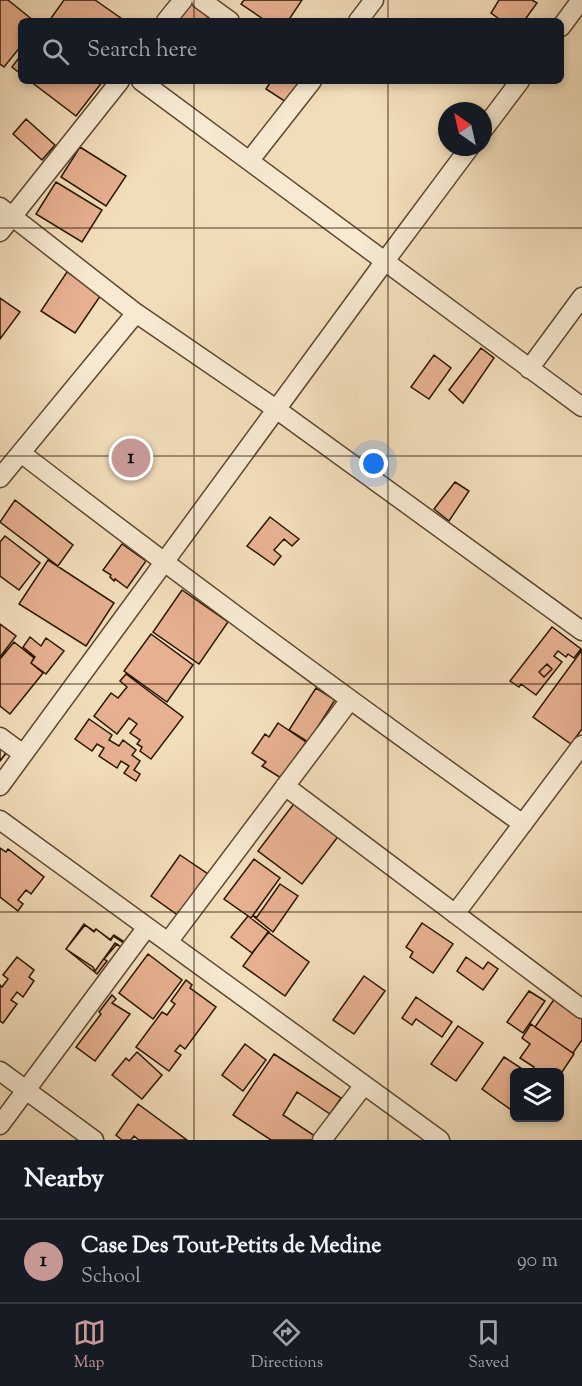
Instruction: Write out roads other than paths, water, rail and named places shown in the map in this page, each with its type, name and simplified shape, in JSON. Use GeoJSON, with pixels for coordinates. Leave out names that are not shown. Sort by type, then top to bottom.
{"type":"FeatureCollection","features":[{"type":"Feature","properties":{"kind":"street"},"geometry":{"type":"LineString","coordinates":[[168,18],[183,0]]}},
{"type":"Feature","properties":{"kind":"street"},"geometry":{"type":"LineString","coordinates":[[201,0],[226,18]]}},
{"type":"Feature","properties":{"kind":"street"},"geometry":{"type":"LineString","coordinates":[[360,18],[374,0]]}},
{"type":"Feature","properties":{"kind":"street"},"geometry":{"type":"LineString","coordinates":[[564,23],[581,0]]}},
{"type":"Feature","properties":{"kind":"street"},"geometry":{"type":"LineString","coordinates":[[0,232],[6,212],[117,84]]}},
{"type":"Feature","properties":{"kind":"street"},"geometry":{"type":"LineString","coordinates":[[145,84],[582,407]]}},
{"type":"Feature","properties":{"kind":"street"},"geometry":{"type":"LineString","coordinates":[[250,160],[310,84]]}},
{"type":"Feature","properties":{"kind":"street"},"geometry":{"type":"LineString","coordinates":[[492,118],[518,84]]}},
{"type":"Feature","properties":{"kind":"street"},"geometry":{"type":"LineString","coordinates":[[0,786],[463,156]]}},
{"type":"Feature","properties":{"kind":"street"},"geometry":{"type":"LineString","coordinates":[[6,212],[136,313],[276,409],[582,632]]}},
{"type":"Feature","properties":{"kind":"street"},"geometry":{"type":"LineString","coordinates":[[530,369],[582,297]]}},
{"type":"Feature","properties":{"kind":"street"},"geometry":{"type":"LineString","coordinates":[[0,478],[136,313]]}},
{"type":"Feature","properties":{"kind":"street"},"geometry":{"type":"LineString","coordinates":[[21,453],[164,563],[523,824]]}},
{"type":"Feature","properties":{"kind":"street"},"geometry":{"type":"LineString","coordinates":[[168,942],[350,700]]}},
{"type":"Feature","properties":{"kind":"street"},"geometry":{"type":"LineString","coordinates":[[0,737],[23,754]]}},
{"type":"Feature","properties":{"kind":"street"},"geometry":{"type":"LineString","coordinates":[[455,914],[582,745]]}},
{"type":"Feature","properties":{"kind":"street"},"geometry":{"type":"LineString","coordinates":[[285,786],[582,1009]]}},
{"type":"Feature","properties":{"kind":"street"},"geometry":{"type":"LineString","coordinates":[[0,820],[440,1140]]}},
{"type":"Feature","properties":{"kind":"street"},"geometry":{"type":"LineString","coordinates":[[0,1125],[147,927]]}},
{"type":"Feature","properties":{"kind":"street"},"geometry":{"type":"LineString","coordinates":[[0,1071],[94,1140]]}},
{"type":"Feature","properties":{"kind":"street"},"geometry":{"type":"LineString","coordinates":[[322,1140],[364,1084]]}},
{"type":"Feature","properties":{"kind":"place","name":"Case Des Tout-Petits de Medine"},"geometry":{"type":"Point","coordinates":[131,458]}}]}
